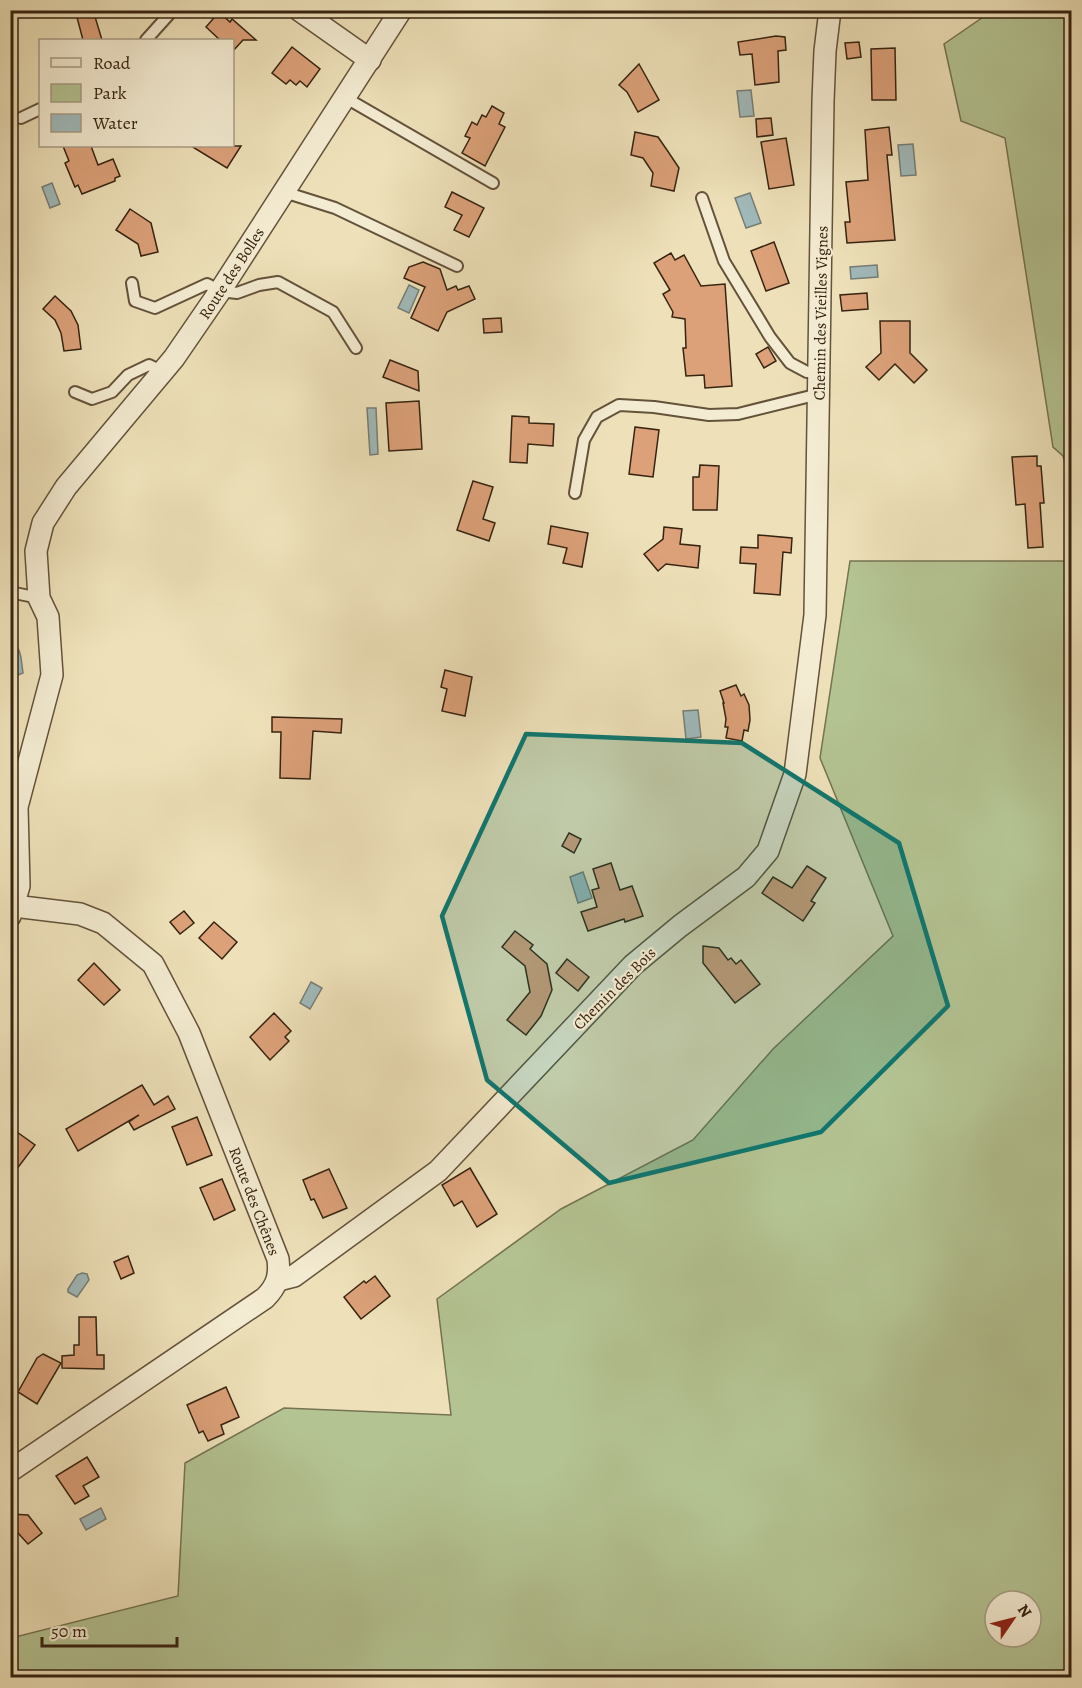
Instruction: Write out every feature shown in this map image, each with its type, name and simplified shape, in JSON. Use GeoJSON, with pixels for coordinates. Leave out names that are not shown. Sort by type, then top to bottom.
{"type":"FeatureCollection","features":[{"type":"Feature","properties":{"kind":"street"},"geometry":{"type":"LineString","coordinates":[[299,10],[370,60]]}},
{"type":"Feature","properties":{"kind":"street","name":"Route des Bolles"},"geometry":{"type":"LineString","coordinates":[[12,911],[19,886],[17,807],[52,675],[48,616],[39,598],[36,551],[43,523],[66,487],[162,372],[220,291],[401,10]]}},
{"type":"Feature","properties":{"kind":"street","name":"Chemin des Vieilles Vignes"},"geometry":{"type":"LineString","coordinates":[[815,615],[823,101],[825,51],[830,10]]}},
{"type":"Feature","properties":{"kind":"street","name":"Chemin des Bois"},"geometry":{"type":"LineString","coordinates":[[278,1280],[294,1276],[438,1171],[633,965],[680,926],[746,877],[768,851],[795,774],[815,615]]}},
{"type":"Feature","properties":{"kind":"street","name":"Route des Chênes"},"geometry":{"type":"LineString","coordinates":[[10,1471],[265,1298],[273,1290],[278,1280],[278,1259],[189,1033],[153,964],[103,923],[80,914],[12,911]]}},
{"type":"Feature","properties":{"kind":"lane"},"geometry":{"type":"LineString","coordinates":[[147,39],[173,10]]}},
{"type":"Feature","properties":{"kind":"lane"},"geometry":{"type":"LineString","coordinates":[[346,98],[493,183]]}},
{"type":"Feature","properties":{"kind":"lane"},"geometry":{"type":"LineString","coordinates":[[21,118],[39,109]]}},
{"type":"Feature","properties":{"kind":"lane"},"geometry":{"type":"LineString","coordinates":[[284,192],[335,208],[457,266]]}},
{"type":"Feature","properties":{"kind":"lane"},"geometry":{"type":"LineString","coordinates":[[702,198],[724,261],[770,337],[790,363],[807,372],[820,372]]}},
{"type":"Feature","properties":{"kind":"lane"},"geometry":{"type":"LineString","coordinates":[[132,283],[135,301],[155,308],[207,284],[220,291],[237,293],[259,285],[278,282],[333,312],[356,348]]}},
{"type":"Feature","properties":{"kind":"lane"},"geometry":{"type":"LineString","coordinates":[[75,392],[92,399],[112,392],[128,375],[149,365],[162,372]]}},
{"type":"Feature","properties":{"kind":"lane"},"geometry":{"type":"LineString","coordinates":[[575,493],[584,440],[597,417],[619,405],[709,414],[738,414],[819,393]]}},
{"type":"Feature","properties":{"kind":"lane"},"geometry":{"type":"LineString","coordinates":[[10,592],[39,598]]}},
{"type":"Feature","properties":{"kind":"highlighted area"},"geometry":{"type":"Polygon","coordinates":[[[526,734],[742,743],[899,843],[948,1006],[821,1132],[609,1183],[487,1080],[442,916],[526,734]]]}},
{"type":"Feature","properties":{"kind":"green space"},"geometry":{"type":"Polygon","coordinates":[[[992,11],[1071,11],[1071,483],[1063,456],[1053,447],[1005,138],[961,121],[944,44],[992,11]]]}},
{"type":"Feature","properties":{"kind":"green space"},"geometry":{"type":"Polygon","coordinates":[[[850,561],[1071,561],[1071,1677],[11,1677],[11,1638],[178,1596],[185,1463],[284,1408],[451,1415],[437,1299],[561,1209],[693,1140],[773,1049],[893,936],[820,758],[850,561]]]}},
{"type":"Feature","properties":{"kind":"water"},"geometry":{"type":"Polygon","coordinates":[[[751,90],[754,116],[740,117],[737,91],[751,90]]]}},
{"type":"Feature","properties":{"kind":"water"},"geometry":{"type":"Polygon","coordinates":[[[913,144],[916,175],[901,176],[898,145],[913,144]]]}},
{"type":"Feature","properties":{"kind":"water"},"geometry":{"type":"Polygon","coordinates":[[[52,183],[60,204],[50,208],[42,187],[52,183]]]}},
{"type":"Feature","properties":{"kind":"water"},"geometry":{"type":"Polygon","coordinates":[[[750,193],[761,223],[746,228],[735,198],[750,193]]]}},
{"type":"Feature","properties":{"kind":"water"},"geometry":{"type":"Polygon","coordinates":[[[877,265],[878,277],[851,279],[850,267],[877,265]]]}},
{"type":"Feature","properties":{"kind":"water"},"geometry":{"type":"Polygon","coordinates":[[[409,285],[419,290],[409,313],[398,308],[409,285]]]}},
{"type":"Feature","properties":{"kind":"water"},"geometry":{"type":"Polygon","coordinates":[[[367,408],[376,408],[378,454],[370,455],[367,408]]]}},
{"type":"Feature","properties":{"kind":"water"},"geometry":{"type":"Polygon","coordinates":[[[10,640],[17,646],[20,654],[23,673],[18,675],[11,669],[10,640]]]}},
{"type":"Feature","properties":{"kind":"water"},"geometry":{"type":"Polygon","coordinates":[[[698,710],[701,737],[686,739],[683,711],[698,710]]]}},
{"type":"Feature","properties":{"kind":"water"},"geometry":{"type":"Polygon","coordinates":[[[583,872],[592,898],[578,903],[570,877],[583,872]]]}},
{"type":"Feature","properties":{"kind":"water"},"geometry":{"type":"Polygon","coordinates":[[[311,982],[322,988],[310,1009],[300,1003],[311,982]]]}},
{"type":"Feature","properties":{"kind":"water"},"geometry":{"type":"Polygon","coordinates":[[[87,1274],[89,1280],[77,1297],[68,1292],[68,1289],[77,1275],[87,1274]]]}},
{"type":"Feature","properties":{"kind":"water"},"geometry":{"type":"Polygon","coordinates":[[[101,1508],[106,1519],[86,1530],[80,1519],[101,1508]]]}},
{"type":"Feature","properties":{"kind":"building"},"geometry":{"type":"Polygon","coordinates":[[[75,10],[93,10],[102,39],[83,39],[75,10]]]}},
{"type":"Feature","properties":{"kind":"building"},"geometry":{"type":"Polygon","coordinates":[[[219,12],[230,22],[232,19],[256,40],[243,40],[234,50],[234,39],[219,39],[206,27],[219,12]]]}},
{"type":"Feature","properties":{"kind":"building"},"geometry":{"type":"Polygon","coordinates":[[[776,36],[785,37],[786,50],[778,51],[779,82],[755,85],[752,54],[740,55],[738,42],[776,36]]]}},
{"type":"Feature","properties":{"kind":"building"},"geometry":{"type":"Polygon","coordinates":[[[859,42],[861,57],[847,59],[845,43],[859,42]]]}},
{"type":"Feature","properties":{"kind":"building"},"geometry":{"type":"Polygon","coordinates":[[[292,47],[320,69],[307,87],[300,81],[296,85],[290,80],[286,84],[272,73],[292,47]]]}},
{"type":"Feature","properties":{"kind":"building"},"geometry":{"type":"Polygon","coordinates":[[[895,48],[896,100],[872,100],[871,49],[895,48]]]}},
{"type":"Feature","properties":{"kind":"building"},"geometry":{"type":"Polygon","coordinates":[[[639,64],[659,100],[638,112],[627,92],[619,85],[639,64]]]}},
{"type":"Feature","properties":{"kind":"building"},"geometry":{"type":"Polygon","coordinates":[[[492,106],[504,113],[499,124],[505,127],[485,166],[462,153],[470,138],[465,136],[472,122],[477,125],[482,115],[486,117],[492,106]]]}},
{"type":"Feature","properties":{"kind":"building"},"geometry":{"type":"Polygon","coordinates":[[[771,118],[773,135],[757,137],[756,119],[771,118]]]}},
{"type":"Feature","properties":{"kind":"building"},"geometry":{"type":"Polygon","coordinates":[[[889,127],[892,155],[887,155],[895,240],[847,243],[845,222],[850,222],[846,182],[868,180],[865,130],[889,127]]]}},
{"type":"Feature","properties":{"kind":"building"},"geometry":{"type":"Polygon","coordinates":[[[635,132],[658,137],[679,168],[674,191],[651,186],[653,173],[643,158],[631,155],[635,132]]]}},
{"type":"Feature","properties":{"kind":"building"},"geometry":{"type":"Polygon","coordinates":[[[786,138],[794,185],[769,189],[761,142],[786,138]]]}},
{"type":"Feature","properties":{"kind":"building"},"geometry":{"type":"Polygon","coordinates":[[[241,146],[227,168],[193,147],[241,146]]]}},
{"type":"Feature","properties":{"kind":"building"},"geometry":{"type":"Polygon","coordinates":[[[63,147],[91,147],[98,165],[113,159],[120,176],[115,178],[115,181],[82,194],[78,185],[75,187],[65,163],[69,161],[63,147]]]}},
{"type":"Feature","properties":{"kind":"building"},"geometry":{"type":"Polygon","coordinates":[[[452,192],[484,208],[469,237],[454,230],[462,215],[445,207],[452,192]]]}},
{"type":"Feature","properties":{"kind":"building"},"geometry":{"type":"Polygon","coordinates":[[[130,209],[151,223],[158,252],[141,256],[138,244],[116,230],[130,209]]]}},
{"type":"Feature","properties":{"kind":"building"},"geometry":{"type":"Polygon","coordinates":[[[774,242],[789,283],[766,291],[751,251],[774,242]]]}},
{"type":"Feature","properties":{"kind":"building"},"geometry":{"type":"Polygon","coordinates":[[[671,253],[675,260],[684,255],[701,286],[725,284],[732,386],[705,388],[704,375],[686,376],[683,348],[686,348],[685,319],[672,317],[673,312],[663,294],[670,290],[654,263],[671,253]]]}},
{"type":"Feature","properties":{"kind":"building"},"geometry":{"type":"Polygon","coordinates":[[[423,262],[440,269],[447,290],[456,286],[458,290],[469,286],[475,299],[447,312],[438,331],[411,318],[425,287],[404,278],[409,267],[423,262]]]}},
{"type":"Feature","properties":{"kind":"building"},"geometry":{"type":"Polygon","coordinates":[[[867,293],[868,309],[842,311],[840,295],[867,293]]]}},
{"type":"Feature","properties":{"kind":"building"},"geometry":{"type":"Polygon","coordinates":[[[55,296],[71,311],[78,325],[81,349],[64,351],[61,333],[55,320],[43,309],[55,296]]]}},
{"type":"Feature","properties":{"kind":"building"},"geometry":{"type":"Polygon","coordinates":[[[501,318],[502,332],[484,333],[483,319],[501,318]]]}},
{"type":"Feature","properties":{"kind":"building"},"geometry":{"type":"Polygon","coordinates":[[[880,321],[910,321],[910,353],[927,370],[914,383],[895,364],[879,380],[866,367],[881,353],[880,321]]]}},
{"type":"Feature","properties":{"kind":"building"},"geometry":{"type":"Polygon","coordinates":[[[768,347],[776,361],[764,368],[756,354],[768,347]]]}},
{"type":"Feature","properties":{"kind":"building"},"geometry":{"type":"Polygon","coordinates":[[[390,360],[418,371],[419,391],[383,377],[390,360]]]}},
{"type":"Feature","properties":{"kind":"building"},"geometry":{"type":"Polygon","coordinates":[[[419,401],[422,449],[389,451],[386,403],[419,401]]]}},
{"type":"Feature","properties":{"kind":"building"},"geometry":{"type":"Polygon","coordinates":[[[512,416],[529,417],[529,423],[554,424],[553,446],[528,444],[527,463],[510,462],[512,416]]]}},
{"type":"Feature","properties":{"kind":"building"},"geometry":{"type":"Polygon","coordinates":[[[635,427],[659,430],[653,477],[629,474],[635,427]]]}},
{"type":"Feature","properties":{"kind":"building"},"geometry":{"type":"Polygon","coordinates":[[[1037,456],[1037,466],[1041,466],[1044,503],[1040,503],[1043,547],[1028,548],[1025,504],[1016,505],[1012,457],[1037,456]]]}},
{"type":"Feature","properties":{"kind":"building"},"geometry":{"type":"Polygon","coordinates":[[[700,465],[719,466],[717,510],[693,510],[693,477],[699,477],[700,465]]]}},
{"type":"Feature","properties":{"kind":"building"},"geometry":{"type":"Polygon","coordinates":[[[473,481],[493,487],[483,519],[495,523],[489,541],[457,530],[473,481]]]}},
{"type":"Feature","properties":{"kind":"building"},"geometry":{"type":"Polygon","coordinates":[[[551,526],[588,533],[582,567],[563,563],[567,548],[548,544],[551,526]]]}},
{"type":"Feature","properties":{"kind":"building"},"geometry":{"type":"Polygon","coordinates":[[[664,527],[682,529],[680,544],[700,546],[698,568],[666,564],[658,571],[644,554],[663,539],[664,527]]]}},
{"type":"Feature","properties":{"kind":"building"},"geometry":{"type":"Polygon","coordinates":[[[758,535],[792,538],[791,553],[783,552],[780,595],[754,593],[756,564],[740,563],[741,547],[758,548],[758,535]]]}},
{"type":"Feature","properties":{"kind":"building"},"geometry":{"type":"Polygon","coordinates":[[[445,670],[472,677],[465,716],[442,711],[447,689],[441,687],[445,670]]]}},
{"type":"Feature","properties":{"kind":"building"},"geometry":{"type":"Polygon","coordinates":[[[736,685],[741,696],[744,694],[749,705],[748,731],[744,730],[742,741],[726,738],[728,727],[725,727],[724,703],[720,691],[736,685]]]}},
{"type":"Feature","properties":{"kind":"building"},"geometry":{"type":"Polygon","coordinates":[[[272,717],[342,719],[341,733],[313,731],[310,779],[280,778],[281,732],[272,732],[272,717]]]}},
{"type":"Feature","properties":{"kind":"building"},"geometry":{"type":"Polygon","coordinates":[[[569,833],[581,839],[574,853],[562,846],[569,833]]]}},
{"type":"Feature","properties":{"kind":"building"},"geometry":{"type":"Polygon","coordinates":[[[611,863],[620,890],[632,886],[643,916],[625,922],[624,919],[588,931],[581,912],[597,907],[592,890],[599,888],[593,869],[611,863]]]}},
{"type":"Feature","properties":{"kind":"building"},"geometry":{"type":"Polygon","coordinates":[[[807,866],[826,878],[811,901],[815,903],[803,921],[762,893],[773,877],[792,888],[807,866]]]}},
{"type":"Feature","properties":{"kind":"building"},"geometry":{"type":"Polygon","coordinates":[[[184,911],[194,923],[180,934],[170,922],[184,911]]]}},
{"type":"Feature","properties":{"kind":"building"},"geometry":{"type":"Polygon","coordinates":[[[214,922],[237,942],[222,959],[199,938],[214,922]]]}},
{"type":"Feature","properties":{"kind":"building"},"geometry":{"type":"Polygon","coordinates":[[[515,931],[533,945],[530,949],[547,964],[552,990],[541,1016],[526,1035],[507,1020],[530,992],[525,966],[502,947],[515,931]]]}},
{"type":"Feature","properties":{"kind":"building"},"geometry":{"type":"Polygon","coordinates":[[[703,946],[719,948],[728,960],[731,958],[736,964],[741,960],[760,984],[735,1003],[703,963],[703,946]]]}},
{"type":"Feature","properties":{"kind":"building"},"geometry":{"type":"Polygon","coordinates":[[[567,959],[589,977],[578,991],[556,973],[567,959]]]}},
{"type":"Feature","properties":{"kind":"building"},"geometry":{"type":"Polygon","coordinates":[[[94,963],[120,990],[104,1005],[78,980],[94,963]]]}},
{"type":"Feature","properties":{"kind":"building"},"geometry":{"type":"Polygon","coordinates":[[[274,1013],[291,1031],[285,1037],[289,1041],[270,1060],[250,1037],[274,1013]]]}},
{"type":"Feature","properties":{"kind":"building"},"geometry":{"type":"Polygon","coordinates":[[[142,1085],[154,1105],[168,1096],[175,1109],[134,1130],[129,1122],[139,1115],[78,1151],[66,1129],[142,1085]]]}},
{"type":"Feature","properties":{"kind":"building"},"geometry":{"type":"Polygon","coordinates":[[[197,1117],[212,1155],[187,1165],[172,1127],[197,1117]]]}},
{"type":"Feature","properties":{"kind":"building"},"geometry":{"type":"Polygon","coordinates":[[[10,1127],[35,1145],[10,1178],[10,1127]]]}},
{"type":"Feature","properties":{"kind":"building"},"geometry":{"type":"Polygon","coordinates":[[[470,1168],[497,1214],[477,1227],[462,1201],[454,1206],[442,1185],[470,1168]]]}},
{"type":"Feature","properties":{"kind":"building"},"geometry":{"type":"Polygon","coordinates":[[[329,1169],[347,1208],[323,1218],[314,1199],[311,1200],[303,1180],[329,1169]]]}},
{"type":"Feature","properties":{"kind":"building"},"geometry":{"type":"Polygon","coordinates":[[[222,1179],[235,1210],[214,1220],[200,1188],[222,1179]]]}},
{"type":"Feature","properties":{"kind":"building"},"geometry":{"type":"Polygon","coordinates":[[[128,1256],[134,1273],[121,1279],[114,1262],[128,1256]]]}},
{"type":"Feature","properties":{"kind":"building"},"geometry":{"type":"Polygon","coordinates":[[[375,1276],[390,1296],[361,1319],[344,1297],[364,1281],[366,1283],[375,1276]]]}},
{"type":"Feature","properties":{"kind":"building"},"geometry":{"type":"Polygon","coordinates":[[[79,1317],[96,1317],[97,1355],[104,1355],[104,1369],[62,1368],[62,1356],[74,1355],[74,1345],[79,1345],[79,1317]]]}},
{"type":"Feature","properties":{"kind":"building"},"geometry":{"type":"Polygon","coordinates":[[[43,1354],[61,1363],[37,1404],[18,1392],[37,1358],[43,1354]]]}},
{"type":"Feature","properties":{"kind":"building"},"geometry":{"type":"Polygon","coordinates":[[[226,1387],[239,1417],[221,1425],[224,1434],[208,1441],[203,1431],[199,1433],[187,1405],[226,1387]]]}},
{"type":"Feature","properties":{"kind":"building"},"geometry":{"type":"Polygon","coordinates":[[[87,1457],[99,1477],[83,1486],[89,1496],[75,1504],[56,1476],[87,1457]]]}},
{"type":"Feature","properties":{"kind":"building"},"geometry":{"type":"Polygon","coordinates":[[[10,1514],[28,1515],[42,1533],[28,1544],[18,1533],[10,1532],[10,1514]]]}}]}
